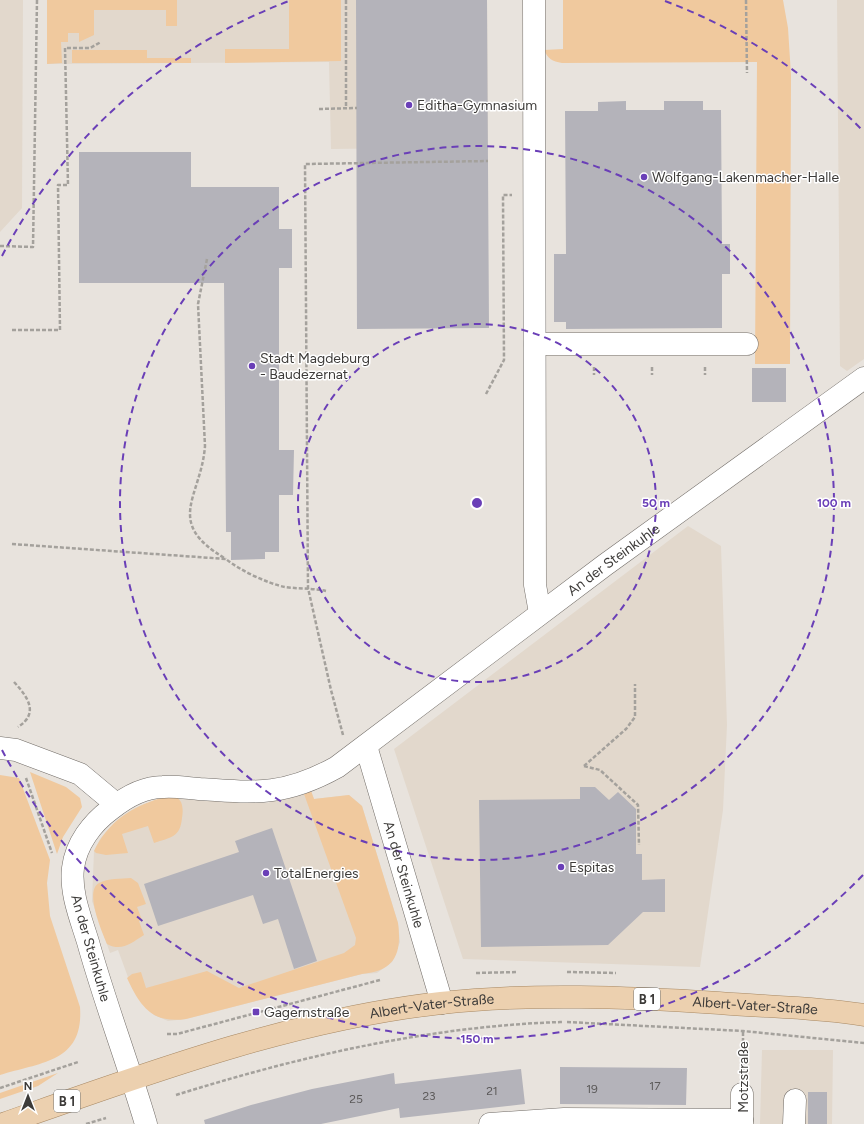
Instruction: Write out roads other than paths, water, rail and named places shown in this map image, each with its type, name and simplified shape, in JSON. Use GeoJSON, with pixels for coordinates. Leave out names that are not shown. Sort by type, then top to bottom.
{"type":"FeatureCollection","features":[{"type":"Feature","properties":{"kind":"main road","name":"Albert-Vater-Straße"},"geometry":{"type":"LineString","coordinates":[[3,1124],[132,1079],[285,1033],[365,1015],[442,1003],[529,999],[621,998],[860,1014]]}},
{"type":"Feature","properties":{"kind":"street"},"geometry":{"type":"LineString","coordinates":[[534,0],[535,585],[540,613]]}},
{"type":"Feature","properties":{"kind":"street"},"geometry":{"type":"LineString","coordinates":[[535,344],[747,344]]}},
{"type":"Feature","properties":{"kind":"street","name":"An der Steinkuhle"},"geometry":{"type":"LineString","coordinates":[[132,1079],[97,973],[78,909],[73,874],[76,856],[88,832],[97,821],[116,804],[134,794],[154,787],[265,792],[293,787],[327,772],[366,746],[540,613],[864,378]]}},
{"type":"Feature","properties":{"kind":"street"},"geometry":{"type":"LineString","coordinates":[[10,743],[80,774],[116,804]]}},
{"type":"Feature","properties":{"kind":"street","name":"An der Steinkuhle"},"geometry":{"type":"LineString","coordinates":[[366,746],[442,1003]]}},
{"type":"Feature","properties":{"kind":"street"},"geometry":{"type":"LineString","coordinates":[[132,1079],[146,1124]]}},
{"type":"Feature","properties":{"kind":"street","name":"Motzstraße"},"geometry":{"type":"LineString","coordinates":[[742,1094],[742,1122]]}},
{"type":"Feature","properties":{"kind":"street"},"geometry":{"type":"LineString","coordinates":[[794,1100],[794,1124]]}},
{"type":"Feature","properties":{"kind":"street"},"geometry":{"type":"LineString","coordinates":[[490,1124],[564,1119],[742,1122]]}},
{"type":"Feature","properties":{"kind":"place","name":"Editha-Gymnasium"},"geometry":{"type":"Point","coordinates":[409,105]}},
{"type":"Feature","properties":{"kind":"place","name":"Wolfgang-Lakenmacher-Halle"},"geometry":{"type":"Point","coordinates":[644,177]}},
{"type":"Feature","properties":{"kind":"place","name":"Stadt Magdeburg - Baudezernat"},"geometry":{"type":"Point","coordinates":[252,366]}},
{"type":"Feature","properties":{"kind":"place","name":"Espitas"},"geometry":{"type":"Point","coordinates":[561,867]}},
{"type":"Feature","properties":{"kind":"place","name":"TotalEnergies"},"geometry":{"type":"Point","coordinates":[266,873]}},
{"type":"Feature","properties":{"kind":"place","name":"Gagernstraße"},"geometry":{"type":"Point","coordinates":[256,1012]}}]}
